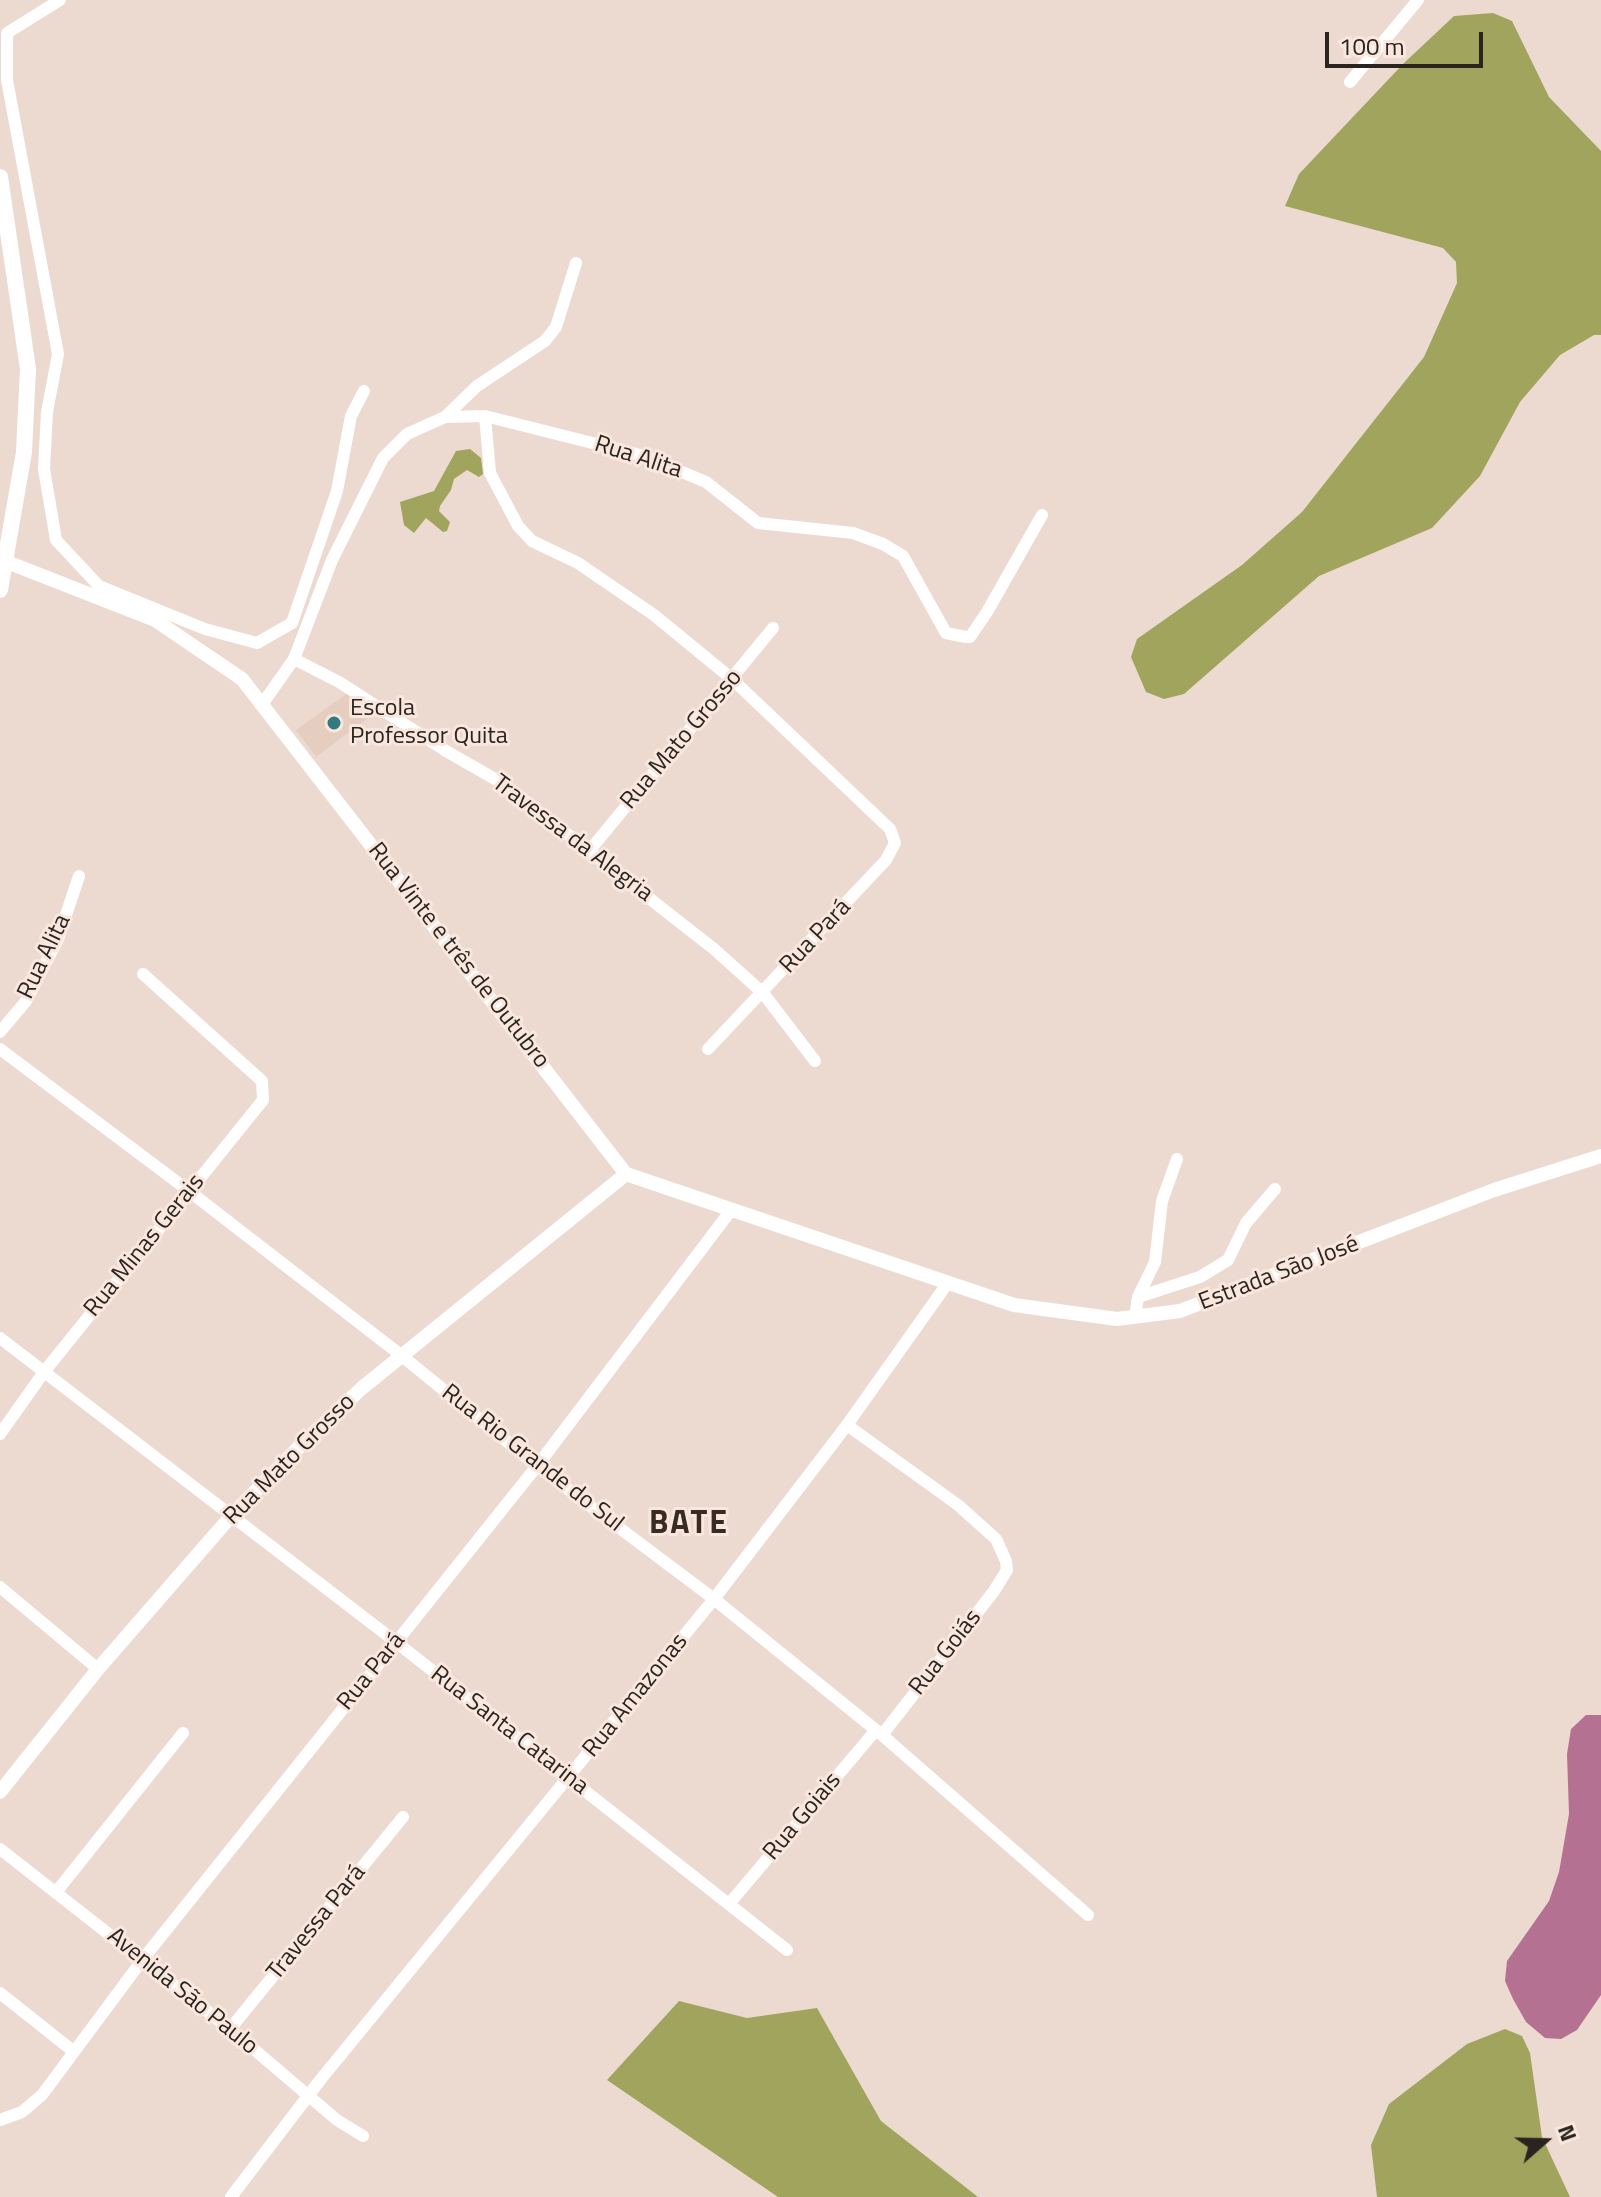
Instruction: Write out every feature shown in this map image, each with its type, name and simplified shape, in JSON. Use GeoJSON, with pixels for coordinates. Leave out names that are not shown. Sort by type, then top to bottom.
{"type":"FeatureCollection","features":[{"type":"Feature","properties":{"kind":"main road"},"geometry":{"type":"LineString","coordinates":[[0,177],[28,369],[24,452],[0,590]]}},
{"type":"Feature","properties":{"kind":"street"},"geometry":{"type":"LineString","coordinates":[[60,0],[7,33],[7,80],[58,354],[47,412],[44,469],[56,540],[99,586],[205,629],[257,643],[292,623],[337,491],[351,416],[364,391]]}},
{"type":"Feature","properties":{"kind":"street"},"geometry":{"type":"LineString","coordinates":[[1350,82],[1418,0]]}},
{"type":"Feature","properties":{"kind":"street"},"geometry":{"type":"LineString","coordinates":[[445,417],[477,386],[545,341],[556,327],[576,263]]}},
{"type":"Feature","properties":{"kind":"street"},"geometry":{"type":"LineString","coordinates":[[485,416],[490,473],[518,526],[532,541],[578,563],[654,615],[732,679]]}},
{"type":"Feature","properties":{"kind":"street","name":"Rua Alita"},"geometry":{"type":"LineString","coordinates":[[263,703],[294,659],[332,560],[383,458],[407,434],[445,417],[485,416],[676,467],[706,482],[758,523],[853,533],[883,544],[903,556],[946,633],[966,637],[970,637],[987,612],[1042,515]]}},
{"type":"Feature","properties":{"kind":"street","name":"Rua Vinte e três de Outubro"},"geometry":{"type":"LineString","coordinates":[[7,562],[155,620],[224,665],[263,703],[626,1174]]}},
{"type":"Feature","properties":{"kind":"street","name":"Rua Mato Grosso"},"geometry":{"type":"LineString","coordinates":[[590,850],[773,628]]}},
{"type":"Feature","properties":{"kind":"street","name":"Travessa da Alegria"},"geometry":{"type":"LineString","coordinates":[[294,659],[339,682],[502,783],[590,850],[714,949],[763,993],[815,1061]]}},
{"type":"Feature","properties":{"kind":"street","name":"Rua Pará"},"geometry":{"type":"LineString","coordinates":[[708,1049],[894,850],[890,829],[881,816],[732,679]]}},
{"type":"Feature","properties":{"kind":"street","name":"Rua Alita"},"geometry":{"type":"LineString","coordinates":[[0,1032],[26,1001],[58,939],[79,876]]}},
{"type":"Feature","properties":{"kind":"street","name":"Rua Minas Gerais"},"geometry":{"type":"LineString","coordinates":[[0,1434],[44,1372],[263,1100],[262,1081],[143,974]]}},
{"type":"Feature","properties":{"kind":"street","name":"Rua Rio Grande do Sul"},"geometry":{"type":"LineString","coordinates":[[0,1049],[189,1191],[402,1356],[537,1466],[714,1599],[879,1733],[1088,1915]]}},
{"type":"Feature","properties":{"kind":"street","name":"Estrada São José"},"geometry":{"type":"LineString","coordinates":[[947,1284],[1047,1311],[1135,1317],[1180,1311],[1494,1190],[1601,1156]]}},
{"type":"Feature","properties":{"kind":"street"},"geometry":{"type":"LineString","coordinates":[[1135,1317],[1138,1297],[1155,1262],[1162,1201],[1177,1159]]}},
{"type":"Feature","properties":{"kind":"street"},"geometry":{"type":"LineString","coordinates":[[626,1174],[947,1284]]}},
{"type":"Feature","properties":{"kind":"street","name":"Rua Mato Grosso"},"geometry":{"type":"LineString","coordinates":[[0,1792],[98,1669],[232,1515],[333,1414],[626,1174]]}},
{"type":"Feature","properties":{"kind":"street"},"geometry":{"type":"LineString","coordinates":[[1138,1297],[1200,1277],[1228,1260],[1246,1223],[1275,1189]]}},
{"type":"Feature","properties":{"kind":"street","name":"Rua Pará"},"geometry":{"type":"LineString","coordinates":[[0,2120],[32,2105],[143,1959],[537,1466],[732,1209]]}},
{"type":"Feature","properties":{"kind":"street","name":"Rua Amazonas"},"geometry":{"type":"LineString","coordinates":[[231,2197],[309,2095],[714,1599],[847,1425],[947,1284]]}},
{"type":"Feature","properties":{"kind":"street","name":"Rua Santa Catarina"},"geometry":{"type":"LineString","coordinates":[[0,1338],[396,1642],[787,1950]]}},
{"type":"Feature","properties":{"kind":"street","name":"Rua Goiás"},"geometry":{"type":"LineString","coordinates":[[847,1425],[958,1505],[989,1533],[1000,1545],[1007,1570],[879,1733]]}},
{"type":"Feature","properties":{"kind":"street"},"geometry":{"type":"LineString","coordinates":[[0,1587],[98,1669]]}},
{"type":"Feature","properties":{"kind":"street"},"geometry":{"type":"LineString","coordinates":[[57,1891],[183,1733]]}},
{"type":"Feature","properties":{"kind":"street","name":"Rua Goiais"},"geometry":{"type":"LineString","coordinates":[[729,1904],[879,1733]]}},
{"type":"Feature","properties":{"kind":"street","name":"Travessa Pará"},"geometry":{"type":"LineString","coordinates":[[230,2029],[403,1817]]}},
{"type":"Feature","properties":{"kind":"street","name":"Avenida São Paulo"},"geometry":{"type":"LineString","coordinates":[[0,1849],[57,1891],[363,2136]]}},
{"type":"Feature","properties":{"kind":"street"},"geometry":{"type":"LineString","coordinates":[[0,1993],[73,2051]]}},
{"type":"Feature","properties":{"kind":"shaded area","name":"Escola Professor Quita"},"geometry":{"type":"Polygon","coordinates":[[[349,692],[371,716],[316,757],[296,730],[349,692]]]}},
{"type":"Feature","properties":{"kind":"shaded area"},"geometry":{"type":"Polygon","coordinates":[[[1586,1715],[1601,1715],[1601,1995],[1577,2030],[1561,2039],[1545,2038],[1526,2022],[1513,1999],[1505,1981],[1507,1961],[1549,1901],[1559,1872],[1569,1814],[1567,1754],[1571,1729],[1586,1715]]]}},
{"type":"Feature","properties":{"kind":"green space"},"geometry":{"type":"Polygon","coordinates":[[[1493,13],[1512,21],[1549,97],[1601,151],[1601,335],[1594,335],[1560,355],[1520,402],[1480,476],[1432,528],[1319,576],[1184,694],[1164,699],[1146,692],[1131,657],[1137,639],[1242,565],[1302,512],[1424,357],[1457,283],[1456,262],[1443,248],[1285,206],[1299,174],[1403,64],[1454,16],[1493,13]]]}},
{"type":"Feature","properties":{"kind":"green space"},"geometry":{"type":"Polygon","coordinates":[[[470,449],[481,458],[483,474],[479,477],[467,470],[454,479],[439,511],[450,522],[447,531],[443,532],[426,518],[414,533],[404,525],[400,502],[434,491],[456,451],[470,449]]]}},
{"type":"Feature","properties":{"kind":"green space"},"geometry":{"type":"Polygon","coordinates":[[[679,2001],[747,2018],[817,2008],[881,2121],[978,2197],[778,2197],[607,2080],[679,2001]]]}},
{"type":"Feature","properties":{"kind":"green space"},"geometry":{"type":"Polygon","coordinates":[[[1505,2029],[1522,2036],[1530,2053],[1542,2137],[1570,2197],[1377,2197],[1371,2145],[1389,2104],[1467,2044],[1505,2029]]]}},
{"type":"Feature","properties":{"kind":"place","name":"Escola Professor Quita"},"geometry":{"type":"Point","coordinates":[334,723]}},
{"type":"Feature","properties":{"kind":"district","name":"BATE"},"geometry":{"type":"Point","coordinates":[689,1525]}}]}
